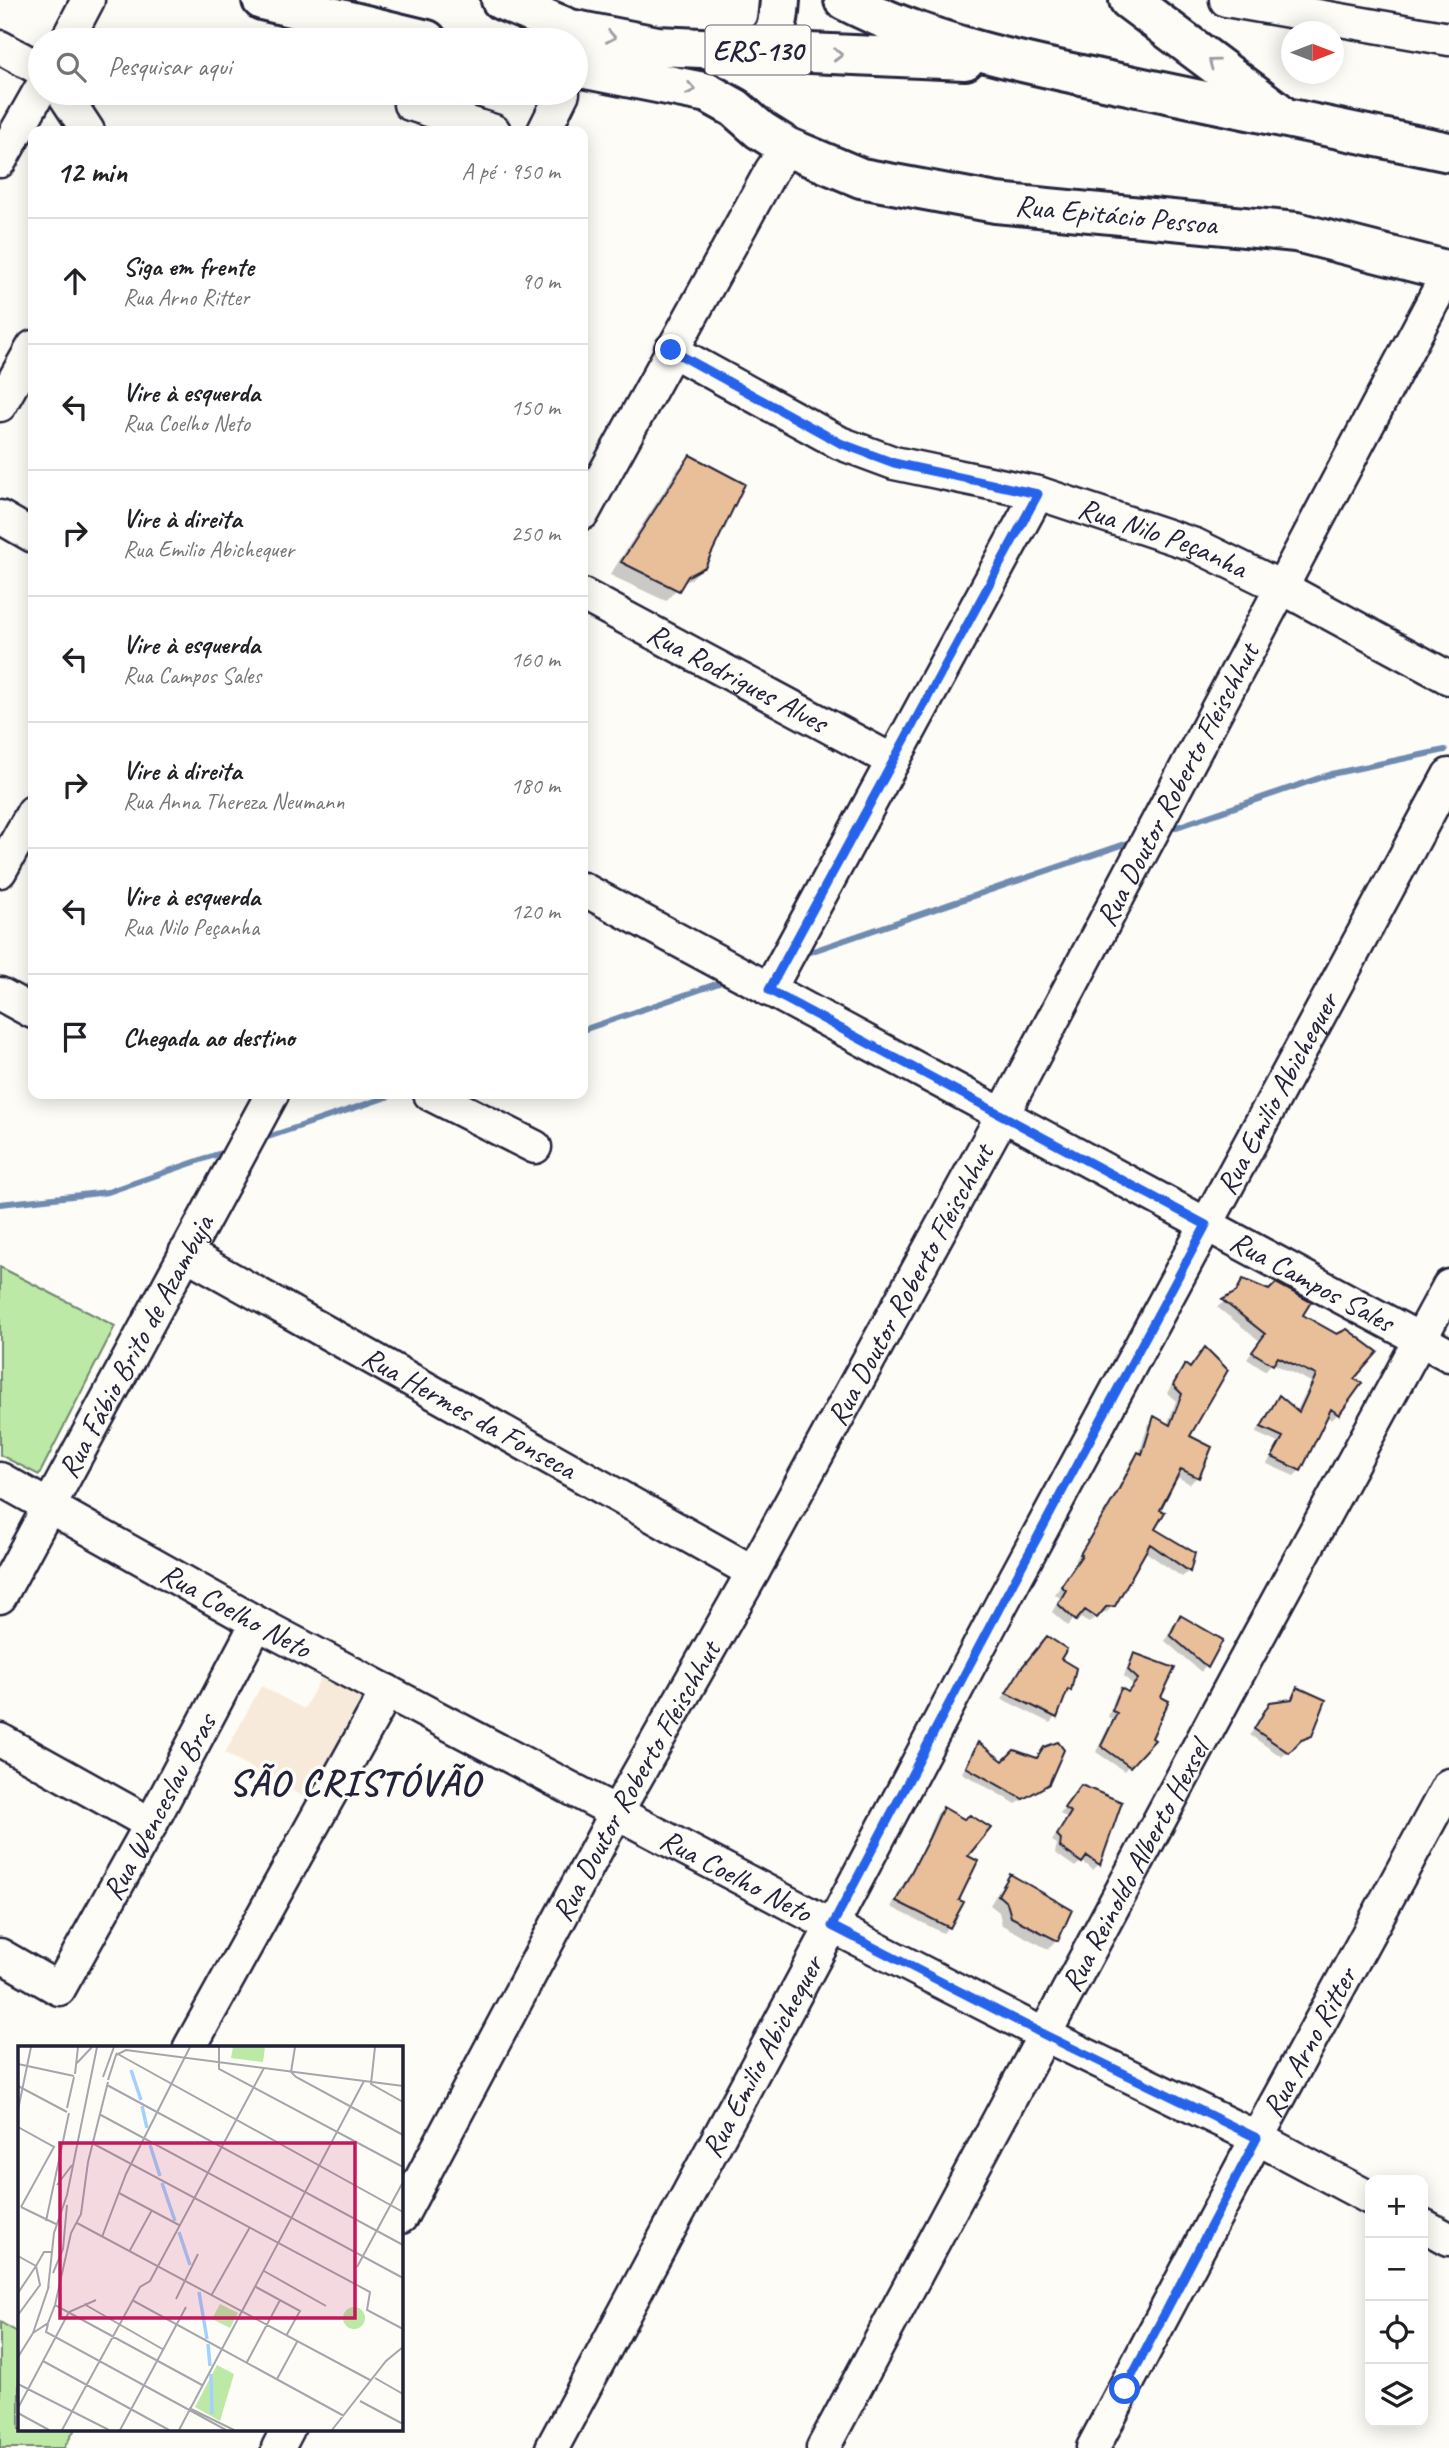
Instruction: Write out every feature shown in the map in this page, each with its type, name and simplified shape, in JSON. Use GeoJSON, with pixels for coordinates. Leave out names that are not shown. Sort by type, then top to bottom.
{"type":"FeatureCollection","features":[{"type":"Feature","properties":{"kind":"main road"},"geometry":{"type":"LineString","coordinates":[[262,0],[374,28]]}},
{"type":"Feature","properties":{"kind":"main road"},"geometry":{"type":"LineString","coordinates":[[757,50],[770,40],[778,25],[780,0]]}},
{"type":"Feature","properties":{"kind":"main road","name":"ERS-130"},"geometry":{"type":"LineString","coordinates":[[845,0],[943,40],[1023,63],[1449,152]]}},
{"type":"Feature","properties":{"kind":"main road"},"geometry":{"type":"LineString","coordinates":[[1129,0],[1288,119]]}},
{"type":"Feature","properties":{"kind":"main road"},"geometry":{"type":"LineString","coordinates":[[515,3],[537,28]]}},
{"type":"Feature","properties":{"kind":"main road","name":"ERS-130"},"geometry":{"type":"LineString","coordinates":[[515,3],[568,28]]}},
{"type":"Feature","properties":{"kind":"main road","name":"ERS-130"},"geometry":{"type":"LineString","coordinates":[[588,33],[657,46],[1023,63]]}},
{"type":"Feature","properties":{"kind":"main road","name":"Rua Epitácio Pessoa"},"geometry":{"type":"LineString","coordinates":[[588,68],[708,93],[735,108],[760,130],[787,147],[861,178],[996,203],[1296,232],[1449,271]]}},
{"type":"Feature","properties":{"kind":"street"},"geometry":{"type":"LineString","coordinates":[[73,28],[88,0]]}},
{"type":"Feature","properties":{"kind":"street"},"geometry":{"type":"LineString","coordinates":[[1226,0],[1449,39]]}},
{"type":"Feature","properties":{"kind":"street"},"geometry":{"type":"LineString","coordinates":[[0,47],[28,62]]}},
{"type":"Feature","properties":{"kind":"street"},"geometry":{"type":"LineString","coordinates":[[0,161],[32,105]]}},
{"type":"Feature","properties":{"kind":"street"},"geometry":{"type":"LineString","coordinates":[[71,105],[85,126]]}},
{"type":"Feature","properties":{"kind":"street"},"geometry":{"type":"LineString","coordinates":[[413,105],[478,126]]}},
{"type":"Feature","properties":{"kind":"street"},"geometry":{"type":"LineString","coordinates":[[546,126],[557,105]]}},
{"type":"Feature","properties":{"kind":"street"},"geometry":{"type":"LineString","coordinates":[[588,504],[671,350],[787,147]]}},
{"type":"Feature","properties":{"kind":"street","name":"Rua Doutor Roberto Fleischhut"},"geometry":{"type":"LineString","coordinates":[[402,2215],[616,1813],[753,1572],[1002,1116],[1449,271]]}},
{"type":"Feature","properties":{"kind":"street","name":"Rua Nilo Peçanha"},"geometry":{"type":"LineString","coordinates":[[671,350],[850,447],[894,463],[1038,494],[1195,545],[1281,587],[1449,678]]}},
{"type":"Feature","properties":{"kind":"street"},"geometry":{"type":"LineString","coordinates":[[0,405],[28,356]]}},
{"type":"Feature","properties":{"kind":"street"},"geometry":{"type":"LineString","coordinates":[[769,990],[1038,494]]}},
{"type":"Feature","properties":{"kind":"street"},"geometry":{"type":"LineString","coordinates":[[0,517],[28,533]]}},
{"type":"Feature","properties":{"kind":"street","name":"Rua Rodrigues Alves"},"geometry":{"type":"LineString","coordinates":[[588,598],[893,761]]}},
{"type":"Feature","properties":{"kind":"street","name":"Rua Emilio Abichequer"},"geometry":{"type":"LineString","coordinates":[[552,2448],[1002,1603],[1449,775]]}},
{"type":"Feature","properties":{"kind":"street"},"geometry":{"type":"LineString","coordinates":[[0,871],[28,821]]}},
{"type":"Feature","properties":{"kind":"street","name":"Rua Campos Sales"},"geometry":{"type":"LineString","coordinates":[[588,892],[1449,1355]]}},
{"type":"Feature","properties":{"kind":"street"},"geometry":{"type":"LineString","coordinates":[[0,995],[28,1009]]}},
{"type":"Feature","properties":{"kind":"street","name":"Rua Fábio Brito de Azambuja"},"geometry":{"type":"LineString","coordinates":[[0,1597],[269,1099]]}},
{"type":"Feature","properties":{"kind":"street"},"geometry":{"type":"LineString","coordinates":[[440,1099],[535,1147]]}},
{"type":"Feature","properties":{"kind":"street","name":"Rua Hermes da Fonseca"},"geometry":{"type":"LineString","coordinates":[[185,1253],[753,1572]]}},
{"type":"Feature","properties":{"kind":"street","name":"Rua Reinoldo Alberto Hexsel"},"geometry":{"type":"LineString","coordinates":[[823,2448],[1449,1286]]}},
{"type":"Feature","properties":{"kind":"street","name":"Rua Coelho Neto"},"geometry":{"type":"LineString","coordinates":[[0,1479],[257,1623],[616,1813],[1045,2035],[1257,2138],[1365,2195]]}},
{"type":"Feature","properties":{"kind":"street","name":"Rua Wenceslau Bras"},"geometry":{"type":"LineString","coordinates":[[0,1955],[60,1989],[257,1623]]}},
{"type":"Feature","properties":{"kind":"street"},"geometry":{"type":"LineString","coordinates":[[191,2046],[387,1690]]}},
{"type":"Feature","properties":{"kind":"street"},"geometry":{"type":"LineString","coordinates":[[0,1740],[151,1824]]}},
{"type":"Feature","properties":{"kind":"street","name":"Rua Arno Ritter"},"geometry":{"type":"LineString","coordinates":[[1093,2448],[1257,2138],[1449,1786]]}},
{"type":"Feature","properties":{"kind":"street"},"geometry":{"type":"LineString","coordinates":[[1428,2228],[1449,2239]]}},
{"type":"Feature","properties":{"kind":"street"},"geometry":{"type":"LineString","coordinates":[[278,2448],[287,2430]]}},
{"type":"Feature","properties":{"kind":"shaded area"},"geometry":{"type":"Polygon","coordinates":[[[324,1672],[365,1694],[311,1801],[225,1753],[261,1686],[304,1709],[324,1672]]]}},
{"type":"Feature","properties":{"kind":"green space"},"geometry":{"type":"Polygon","coordinates":[[[0,1267],[115,1326],[39,1475],[0,1455],[0,1267]]]}},
{"type":"Feature","properties":{"kind":"green space"},"geometry":{"type":"Polygon","coordinates":[[[0,2322],[18,2332],[18,2430],[74,2430],[64,2448],[0,2448],[0,2322]]]}},
{"type":"Feature","properties":{"kind":"building"},"geometry":{"type":"Polygon","coordinates":[[[690,455],[745,484],[705,567],[688,576],[679,591],[621,562],[690,455]]]}},
{"type":"Feature","properties":{"kind":"building"},"geometry":{"type":"Polygon","coordinates":[[[1243,1279],[1269,1290],[1276,1283],[1311,1302],[1303,1315],[1337,1334],[1347,1329],[1378,1352],[1354,1379],[1362,1383],[1339,1415],[1331,1409],[1301,1471],[1272,1457],[1283,1437],[1261,1427],[1279,1395],[1299,1412],[1316,1375],[1278,1357],[1273,1365],[1252,1352],[1265,1334],[1222,1300],[1236,1292],[1243,1279]]]}},
{"type":"Feature","properties":{"kind":"building"},"geometry":{"type":"Polygon","coordinates":[[[1205,1347],[1228,1370],[1190,1436],[1212,1447],[1199,1478],[1181,1469],[1160,1510],[1165,1512],[1155,1529],[1195,1553],[1190,1572],[1150,1544],[1115,1606],[1106,1607],[1097,1618],[1085,1610],[1076,1621],[1058,1604],[1066,1590],[1061,1586],[1082,1555],[1080,1554],[1138,1452],[1142,1454],[1154,1416],[1170,1425],[1182,1394],[1173,1385],[1185,1364],[1190,1368],[1205,1347]]]}},
{"type":"Feature","properties":{"kind":"building"},"geometry":{"type":"Polygon","coordinates":[[[1180,1615],[1223,1640],[1208,1668],[1170,1635],[1180,1615]]]}},
{"type":"Feature","properties":{"kind":"building"},"geometry":{"type":"Polygon","coordinates":[[[1047,1636],[1067,1649],[1061,1659],[1076,1668],[1071,1691],[1068,1689],[1057,1718],[1006,1693],[1022,1667],[1047,1636]]]}},
{"type":"Feature","properties":{"kind":"building"},"geometry":{"type":"Polygon","coordinates":[[[1134,1653],[1175,1668],[1161,1697],[1169,1701],[1152,1738],[1155,1740],[1130,1767],[1101,1746],[1117,1713],[1112,1711],[1121,1688],[1128,1692],[1138,1679],[1128,1670],[1134,1653]]]}},
{"type":"Feature","properties":{"kind":"building"},"geometry":{"type":"Polygon","coordinates":[[[1297,1687],[1326,1700],[1312,1736],[1301,1740],[1289,1753],[1254,1729],[1270,1702],[1292,1699],[1297,1687]]]}},
{"type":"Feature","properties":{"kind":"building"},"geometry":{"type":"Polygon","coordinates":[[[978,1742],[1003,1761],[1014,1750],[1037,1758],[1044,1747],[1058,1742],[1064,1750],[1049,1784],[1023,1799],[966,1767],[978,1742]]]}},
{"type":"Feature","properties":{"kind":"building"},"geometry":{"type":"Polygon","coordinates":[[[1081,1785],[1122,1802],[1100,1865],[1087,1856],[1082,1863],[1060,1847],[1061,1839],[1057,1835],[1071,1812],[1064,1808],[1081,1785]]]}},
{"type":"Feature","properties":{"kind":"building"},"geometry":{"type":"Polygon","coordinates":[[[943,1807],[964,1819],[970,1815],[991,1828],[968,1856],[978,1861],[959,1900],[964,1902],[950,1928],[896,1901],[943,1807]]]}},
{"type":"Feature","properties":{"kind":"building"},"geometry":{"type":"Polygon","coordinates":[[[1010,1874],[1072,1910],[1058,1941],[1011,1917],[1007,1903],[998,1895],[1010,1874]]]}},
{"type":"Feature","properties":{"kind":"waterway"},"geometry":{"type":"LineString","coordinates":[[1171,829],[1331,774],[1445,750]]}},
{"type":"Feature","properties":{"kind":"waterway"},"geometry":{"type":"LineString","coordinates":[[807,953],[1128,843]]}},
{"type":"Feature","properties":{"kind":"waterway"},"geometry":{"type":"LineString","coordinates":[[588,1028],[722,982]]}},
{"type":"Feature","properties":{"kind":"waterway"},"geometry":{"type":"LineString","coordinates":[[265,1138],[381,1099]]}},
{"type":"Feature","properties":{"kind":"waterway"},"geometry":{"type":"LineString","coordinates":[[0,1204],[108,1192],[218,1154]]}},
{"type":"Feature","properties":{"kind":"district","name":"SÃO CRISTÓVÃO"},"geometry":{"type":"Point","coordinates":[355,1782]}},
{"type":"Feature","properties":{"kind":"route"},"geometry":{"type":"LineString","coordinates":[[671,350],[840,443],[894,463],[1038,494],[769,990],[1206,1225],[832,1926],[1045,2035],[1257,2138],[1125,2389]]}}]}
